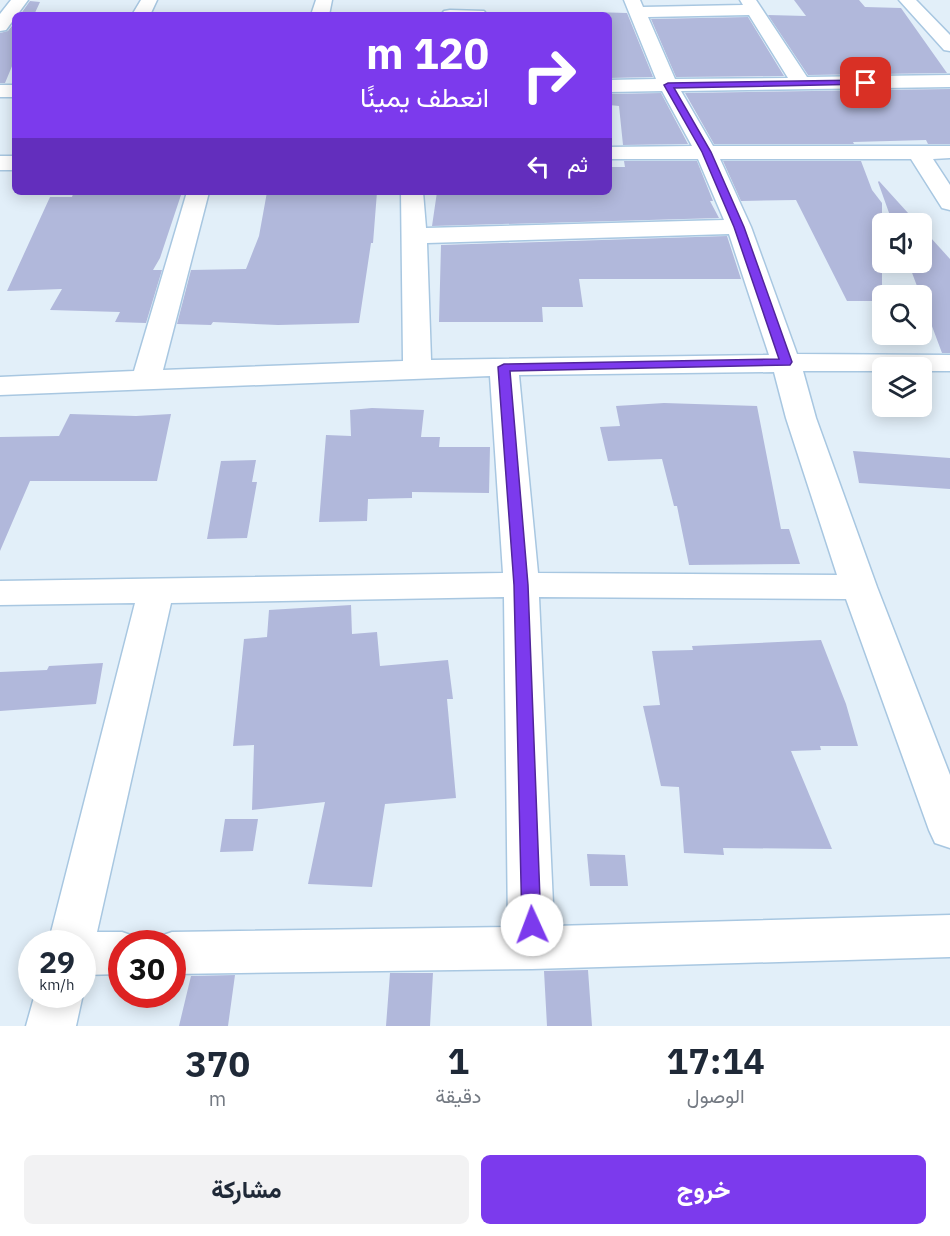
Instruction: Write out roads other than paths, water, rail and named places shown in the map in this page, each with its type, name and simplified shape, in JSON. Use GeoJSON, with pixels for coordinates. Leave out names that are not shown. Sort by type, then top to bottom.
{"type":"FeatureCollection","features":[{"type":"Feature","properties":{"kind":"street"},"geometry":{"type":"LineString","coordinates":[[0,26],[20,0]]}},
{"type":"Feature","properties":{"kind":"street"},"geometry":{"type":"LineString","coordinates":[[907,0],[950,46]]}},
{"type":"Feature","properties":{"kind":"street"},"geometry":{"type":"LineString","coordinates":[[802,84],[751,5],[635,6],[668,85],[706,152],[739,227],[786,362],[801,418],[859,587],[950,830]]}},
{"type":"Feature","properties":{"kind":"street"},"geometry":{"type":"LineString","coordinates":[[612,86],[950,81]]}},
{"type":"Feature","properties":{"kind":"street"},"geometry":{"type":"LineString","coordinates":[[918,152],[950,203]]}},
{"type":"Feature","properties":{"kind":"street"},"geometry":{"type":"LineString","coordinates":[[612,153],[950,152]]}},
{"type":"Feature","properties":{"kind":"street"},"geometry":{"type":"LineString","coordinates":[[147,379],[197,195]]}},
{"type":"Feature","properties":{"kind":"street"},"geometry":{"type":"LineString","coordinates":[[412,195],[417,371]]}},
{"type":"Feature","properties":{"kind":"street"},"geometry":{"type":"LineString","coordinates":[[415,236],[739,227]]}},
{"type":"Feature","properties":{"kind":"street"},"geometry":{"type":"LineString","coordinates":[[0,386],[504,367],[786,362],[950,363]]}},
{"type":"Feature","properties":{"kind":"street"},"geometry":{"type":"LineString","coordinates":[[504,367],[521,585],[532,948]]}},
{"type":"Feature","properties":{"kind":"street"},"geometry":{"type":"LineString","coordinates":[[0,593],[521,585],[859,587]]}},
{"type":"Feature","properties":{"kind":"street"},"geometry":{"type":"LineString","coordinates":[[74,930],[156,591]]}},
{"type":"Feature","properties":{"kind":"street"},"geometry":{"type":"LineString","coordinates":[[186,952],[532,948],[950,936]]}},
{"type":"Feature","properties":{"kind":"street"},"geometry":{"type":"LineString","coordinates":[[51,1026],[56,1008]]}}]}
